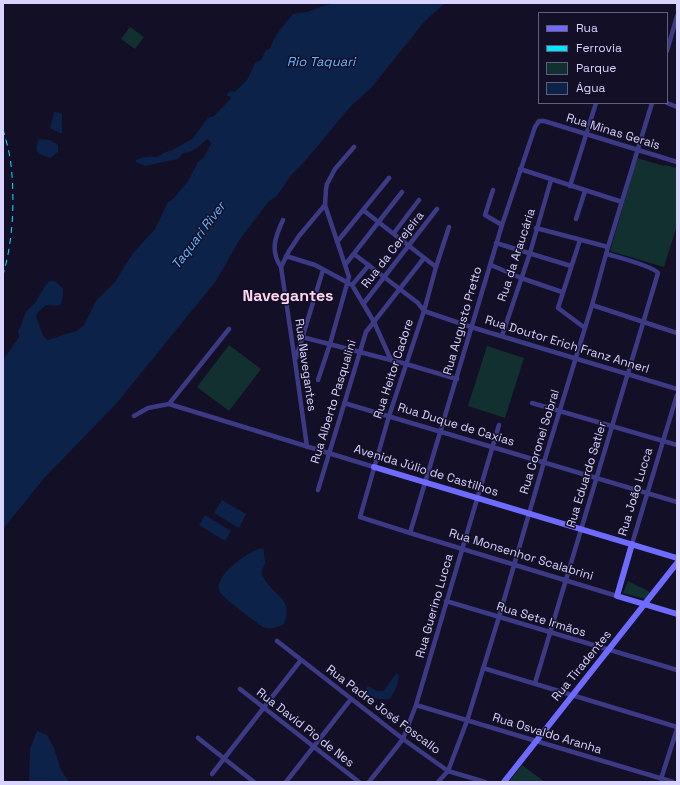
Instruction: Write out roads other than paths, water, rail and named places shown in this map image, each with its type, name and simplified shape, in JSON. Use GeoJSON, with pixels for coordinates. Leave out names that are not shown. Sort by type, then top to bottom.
{"type":"FeatureCollection","features":[{"type":"Feature","properties":{"kind":"street"},"geometry":{"type":"LineString","coordinates":[[668,48],[677,16]]}},
{"type":"Feature","properties":{"kind":"street"},"geometry":{"type":"LineString","coordinates":[[570,186],[596,104]]}},
{"type":"Feature","properties":{"kind":"street","name":"Rua Coronel Sobral"},"geometry":{"type":"LineString","coordinates":[[438,782],[448,771],[467,721],[499,617],[528,513],[652,104]]}},
{"type":"Feature","properties":{"kind":"street","name":"Rua Augusto Pretto"},"geometry":{"type":"LineString","coordinates":[[410,534],[424,482],[491,265],[496,243],[520,169],[535,127],[539,121],[544,121]]}},
{"type":"Feature","properties":{"kind":"street","name":"Rua Minas Gerais"},"geometry":{"type":"LineString","coordinates":[[544,121],[677,162]]}},
{"type":"Feature","properties":{"kind":"street"},"geometry":{"type":"LineString","coordinates":[[318,380],[350,284],[349,276],[325,205],[327,184],[335,169],[354,147]]}},
{"type":"Feature","properties":{"kind":"street"},"geometry":{"type":"LineString","coordinates":[[520,169],[622,202]]}},
{"type":"Feature","properties":{"kind":"street"},"geometry":{"type":"LineString","coordinates":[[338,242],[389,178]]}},
{"type":"Feature","properties":{"kind":"street","name":"Rua da Araucária"},"geometry":{"type":"LineString","coordinates":[[502,336],[530,253],[551,180]]}},
{"type":"Feature","properties":{"kind":"street"},"geometry":{"type":"LineString","coordinates":[[493,190],[485,215],[502,225]]}},
{"type":"Feature","properties":{"kind":"street"},"geometry":{"type":"LineString","coordinates":[[576,218],[585,191]]}},
{"type":"Feature","properties":{"kind":"street"},"geometry":{"type":"LineString","coordinates":[[345,265],[402,192]]}},
{"type":"Feature","properties":{"kind":"street"},"geometry":{"type":"LineString","coordinates":[[394,233],[419,200]]}},
{"type":"Feature","properties":{"kind":"street"},"geometry":{"type":"LineString","coordinates":[[281,268],[286,256],[299,236],[325,205]]}},
{"type":"Feature","properties":{"kind":"street","name":"Rua da Cerejeira"},"geometry":{"type":"LineString","coordinates":[[364,303],[410,246],[437,209]]}},
{"type":"Feature","properties":{"kind":"street"},"geometry":{"type":"LineString","coordinates":[[363,210],[436,267]]}},
{"type":"Feature","properties":{"kind":"street","name":"Rua Navegantes"},"geometry":{"type":"LineString","coordinates":[[283,220],[274,246],[276,259],[281,268],[307,447]]}},
{"type":"Feature","properties":{"kind":"street","name":"Rua Heitor Cadore"},"geometry":{"type":"LineString","coordinates":[[360,517],[389,416],[424,311],[449,227]]}},
{"type":"Feature","properties":{"kind":"street"},"geometry":{"type":"LineString","coordinates":[[536,228],[608,247]]}},
{"type":"Feature","properties":{"kind":"street"},"geometry":{"type":"LineString","coordinates":[[580,240],[558,308],[585,328]]}},
{"type":"Feature","properties":{"kind":"street"},"geometry":{"type":"LineString","coordinates":[[496,243],[571,266]]}},
{"type":"Feature","properties":{"kind":"street","name":"Rua Doutor Erich Franz Annerl"},"geometry":{"type":"LineString","coordinates":[[354,254],[418,303],[424,311],[677,389]]}},
{"type":"Feature","properties":{"kind":"street","name":"Rua Eduardo Satler"},"geometry":{"type":"LineString","coordinates":[[535,683],[658,273],[646,266],[607,254]]}},
{"type":"Feature","properties":{"kind":"street"},"geometry":{"type":"LineString","coordinates":[[286,256],[315,266],[350,284],[364,303],[391,360]]}},
{"type":"Feature","properties":{"kind":"street","name":"Rua Alberto Pasqualini"},"geometry":{"type":"LineString","coordinates":[[318,490],[366,332],[424,258]]}},
{"type":"Feature","properties":{"kind":"street"},"geometry":{"type":"LineString","coordinates":[[350,284],[369,265]]}},
{"type":"Feature","properties":{"kind":"street"},"geometry":{"type":"LineString","coordinates":[[491,265],[521,278],[562,292]]}},
{"type":"Feature","properties":{"kind":"street"},"geometry":{"type":"LineString","coordinates":[[295,361],[323,270]]}},
{"type":"Feature","properties":{"kind":"street"},"geometry":{"type":"LineString","coordinates":[[592,305],[642,323],[677,333]]}},
{"type":"Feature","properties":{"kind":"street"},"geometry":{"type":"LineString","coordinates":[[134,416],[148,408],[170,404],[229,329]]}},
{"type":"Feature","properties":{"kind":"street"},"geometry":{"type":"LineString","coordinates":[[302,337],[457,379]]}},
{"type":"Feature","properties":{"kind":"street","name":"Rua João Lucca"},"geometry":{"type":"LineString","coordinates":[[617,596],[677,395]]}},
{"type":"Feature","properties":{"kind":"street","name":"Rua Duque de Caxias"},"geometry":{"type":"LineString","coordinates":[[344,403],[677,502]]}},
{"type":"Feature","properties":{"kind":"street"},"geometry":{"type":"LineString","coordinates":[[532,403],[677,445]]}},
{"type":"Feature","properties":{"kind":"street","name":"Avenida Júlio de Castilhos"},"geometry":{"type":"LineString","coordinates":[[170,404],[307,447],[677,558]]}},
{"type":"Feature","properties":{"kind":"street","name":"Rua Guerino Lucca"},"geometry":{"type":"LineString","coordinates":[[369,782],[403,739],[416,705],[499,425]]}},
{"type":"Feature","properties":{"kind":"street","name":"Rua Monsenhor Scalabrini"},"geometry":{"type":"LineString","coordinates":[[360,517],[410,534],[677,614]]}},
{"type":"Feature","properties":{"kind":"street","name":"Rua Tiradentes"},"geometry":{"type":"LineString","coordinates":[[504,782],[677,563]]}},
{"type":"Feature","properties":{"kind":"street","name":"Rua Sete Irmãos"},"geometry":{"type":"LineString","coordinates":[[446,601],[608,651],[677,670]]}},
{"type":"Feature","properties":{"kind":"street","name":"Rua Padre José Foscallo"},"geometry":{"type":"LineString","coordinates":[[277,641],[403,739],[448,771],[485,782]]}},
{"type":"Feature","properties":{"kind":"street"},"geometry":{"type":"LineString","coordinates":[[212,774],[301,660]]}},
{"type":"Feature","properties":{"kind":"street"},"geometry":{"type":"LineString","coordinates":[[483,668],[677,728],[661,779]]}},
{"type":"Feature","properties":{"kind":"street","name":"Rua David Pio de Nes"},"geometry":{"type":"LineString","coordinates":[[240,689],[359,782]]}},
{"type":"Feature","properties":{"kind":"street"},"geometry":{"type":"LineString","coordinates":[[286,782],[351,699]]}},
{"type":"Feature","properties":{"kind":"street","name":"Rua Osvaldo Aranha"},"geometry":{"type":"LineString","coordinates":[[416,705],[672,782]]}},
{"type":"Feature","properties":{"kind":"street"},"geometry":{"type":"LineString","coordinates":[[198,738],[254,782]]}},
{"type":"Feature","properties":{"kind":"water","name":"Rio Taquari"},"geometry":{"type":"Polygon","coordinates":[[[331,3],[445,3],[425,21],[371,88],[350,107],[305,161],[292,174],[276,197],[269,201],[240,239],[216,281],[116,404],[45,477],[3,529],[3,360],[19,337],[18,330],[25,313],[35,302],[49,281],[55,281],[63,289],[63,297],[60,305],[46,305],[38,312],[36,316],[43,336],[48,340],[76,331],[84,325],[96,301],[115,282],[133,253],[155,229],[168,202],[174,198],[188,181],[198,162],[204,157],[211,144],[207,139],[193,150],[183,153],[178,159],[145,166],[136,162],[136,160],[145,157],[159,156],[192,139],[208,118],[214,116],[231,98],[230,96],[227,96],[227,94],[231,91],[235,92],[247,80],[255,63],[261,60],[266,50],[270,49],[277,35],[293,14],[307,12],[331,3]]]}},
{"type":"Feature","properties":{"kind":"water"},"geometry":{"type":"Polygon","coordinates":[[[55,112],[62,114],[62,133],[50,128],[55,112]]]}},
{"type":"Feature","properties":{"kind":"water"},"geometry":{"type":"Polygon","coordinates":[[[39,139],[50,140],[58,145],[58,152],[50,158],[40,154],[36,147],[39,139]]]}},
{"type":"Feature","properties":{"kind":"water"},"geometry":{"type":"Polygon","coordinates":[[[222,500],[246,514],[239,528],[214,513],[222,500]]]}},
{"type":"Feature","properties":{"kind":"water"},"geometry":{"type":"Polygon","coordinates":[[[205,515],[231,531],[225,541],[199,525],[205,515]]]}},
{"type":"Feature","properties":{"kind":"water"},"geometry":{"type":"Polygon","coordinates":[[[261,548],[264,550],[265,561],[262,576],[282,599],[287,609],[284,624],[271,628],[263,627],[233,604],[222,595],[219,586],[221,579],[226,572],[240,559],[261,548]]]}},
{"type":"Feature","properties":{"kind":"water"},"geometry":{"type":"Polygon","coordinates":[[[396,674],[398,674],[399,680],[391,698],[376,698],[363,692],[368,686],[377,691],[383,691],[396,674]]]}},
{"type":"Feature","properties":{"kind":"water"},"geometry":{"type":"Polygon","coordinates":[[[37,731],[47,735],[54,748],[61,770],[69,782],[29,782],[30,749],[37,731]]]}},
{"type":"Feature","properties":{"kind":"railway"},"geometry":{"type":"LineString","coordinates":[[3,129],[8,147],[13,193],[11,235],[3,275]]}},
{"type":"Feature","properties":{"kind":"district","name":"Navegantes"},"geometry":{"type":"Point","coordinates":[288,297]}},
{"type":"Feature","properties":{"kind":"water label","name":"Taquari River"},"geometry":{"type":"Point","coordinates":[199,236]}}]}
